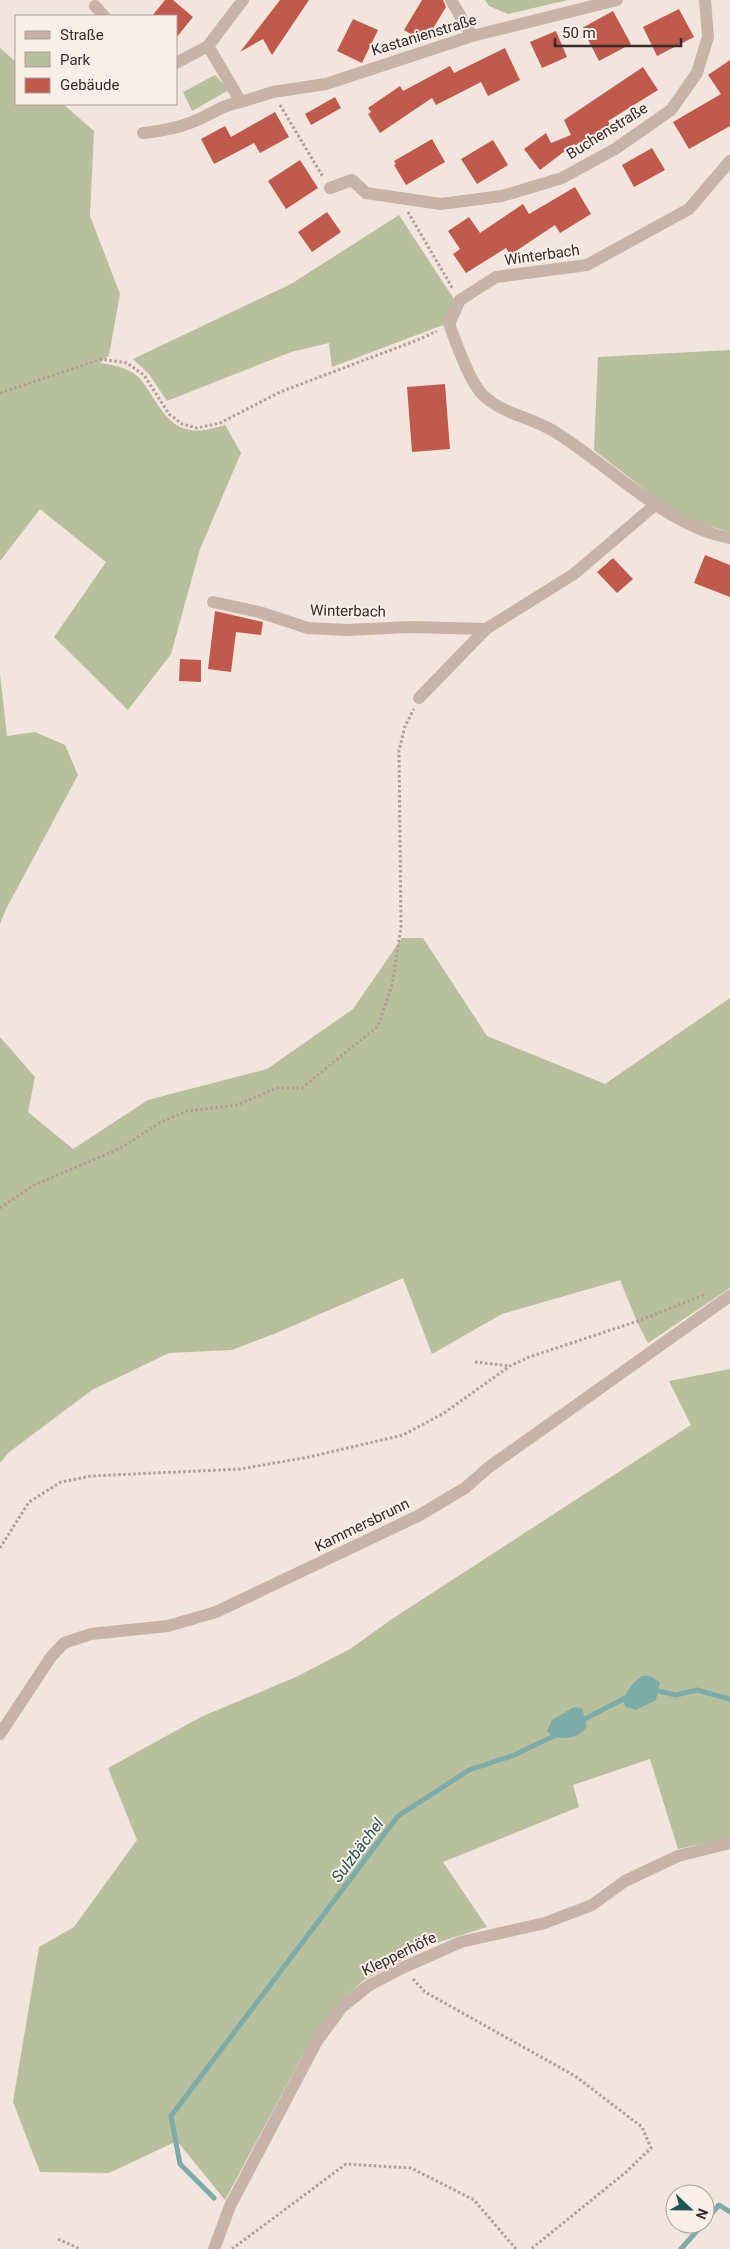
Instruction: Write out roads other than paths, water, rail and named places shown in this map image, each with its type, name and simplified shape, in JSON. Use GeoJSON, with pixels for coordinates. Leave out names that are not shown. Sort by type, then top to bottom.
{"type":"FeatureCollection","features":[{"type":"Feature","properties":{"kind":"street"},"geometry":{"type":"LineString","coordinates":[[178,62],[208,46],[243,0]]}},
{"type":"Feature","properties":{"kind":"street"},"geometry":{"type":"LineString","coordinates":[[451,0],[472,36]]}},
{"type":"Feature","properties":{"kind":"street","name":"Kastanienstraße"},"geometry":{"type":"LineString","coordinates":[[143,133],[163,131],[196,121],[230,104],[273,92],[326,84],[472,36],[617,0]]}},
{"type":"Feature","properties":{"kind":"street","name":"Buchenstraße"},"geometry":{"type":"LineString","coordinates":[[330,188],[352,180],[366,193],[441,204],[502,196],[562,178],[615,149],[671,110],[697,74],[708,36],[705,0]]}},
{"type":"Feature","properties":{"kind":"street"},"geometry":{"type":"LineString","coordinates":[[95,6],[103,15]]}},
{"type":"Feature","properties":{"kind":"street"},"geometry":{"type":"LineString","coordinates":[[208,46],[241,102]]}},
{"type":"Feature","properties":{"kind":"street","name":"Winterbach"},"geometry":{"type":"LineString","coordinates":[[655,505],[554,431],[498,405],[483,395],[463,362],[449,324],[460,300],[496,278],[588,266],[689,208],[730,161]]}},
{"type":"Feature","properties":{"kind":"street"},"geometry":{"type":"LineString","coordinates":[[420,698],[486,629],[574,574],[655,505],[688,525],[730,538]]}},
{"type":"Feature","properties":{"kind":"street","name":"Winterbach"},"geometry":{"type":"LineString","coordinates":[[213,602],[259,612],[308,628],[346,630],[412,627],[486,629]]}},
{"type":"Feature","properties":{"kind":"street","name":"Kammersbrunn"},"geometry":{"type":"LineString","coordinates":[[0,1734],[51,1657],[64,1643],[91,1634],[168,1626],[216,1612],[418,1516],[465,1488],[489,1467],[730,1296]]}},
{"type":"Feature","properties":{"kind":"street","name":"Klepperhöfe"},"geometry":{"type":"LineString","coordinates":[[214,2249],[230,2206],[316,2041],[342,2007],[368,1986],[402,1968],[461,1942],[545,1922],[592,1905],[625,1880],[678,1856],[730,1843]]}},
{"type":"Feature","properties":{"kind":"water"},"geometry":{"type":"Polygon","coordinates":[[[642,1676],[650,1676],[660,1682],[656,1700],[636,1710],[626,1707],[623,1701],[627,1693],[642,1676]]]}},
{"type":"Feature","properties":{"kind":"water"},"geometry":{"type":"Polygon","coordinates":[[[574,1707],[582,1708],[587,1727],[575,1736],[552,1737],[547,1731],[552,1720],[574,1707]]]}},
{"type":"Feature","properties":{"kind":"waterway","name":"Sulzbächel"},"geometry":{"type":"LineString","coordinates":[[653,1690],[676,1695],[697,1690],[730,1699]]}},
{"type":"Feature","properties":{"kind":"waterway","name":"Sulzbächel"},"geometry":{"type":"LineString","coordinates":[[581,1721],[627,1697]]}},
{"type":"Feature","properties":{"kind":"waterway","name":"Sulzbächel"},"geometry":{"type":"LineString","coordinates":[[214,2198],[180,2164],[171,2116],[398,1816],[469,1770],[514,1755],[556,1735]]}},
{"type":"Feature","properties":{"kind":"waterway"},"geometry":{"type":"LineString","coordinates":[[715,2210],[719,2205],[730,2212]]}},
{"type":"Feature","properties":{"kind":"waterway"},"geometry":{"type":"LineString","coordinates":[[681,2249],[694,2234]]}}]}
